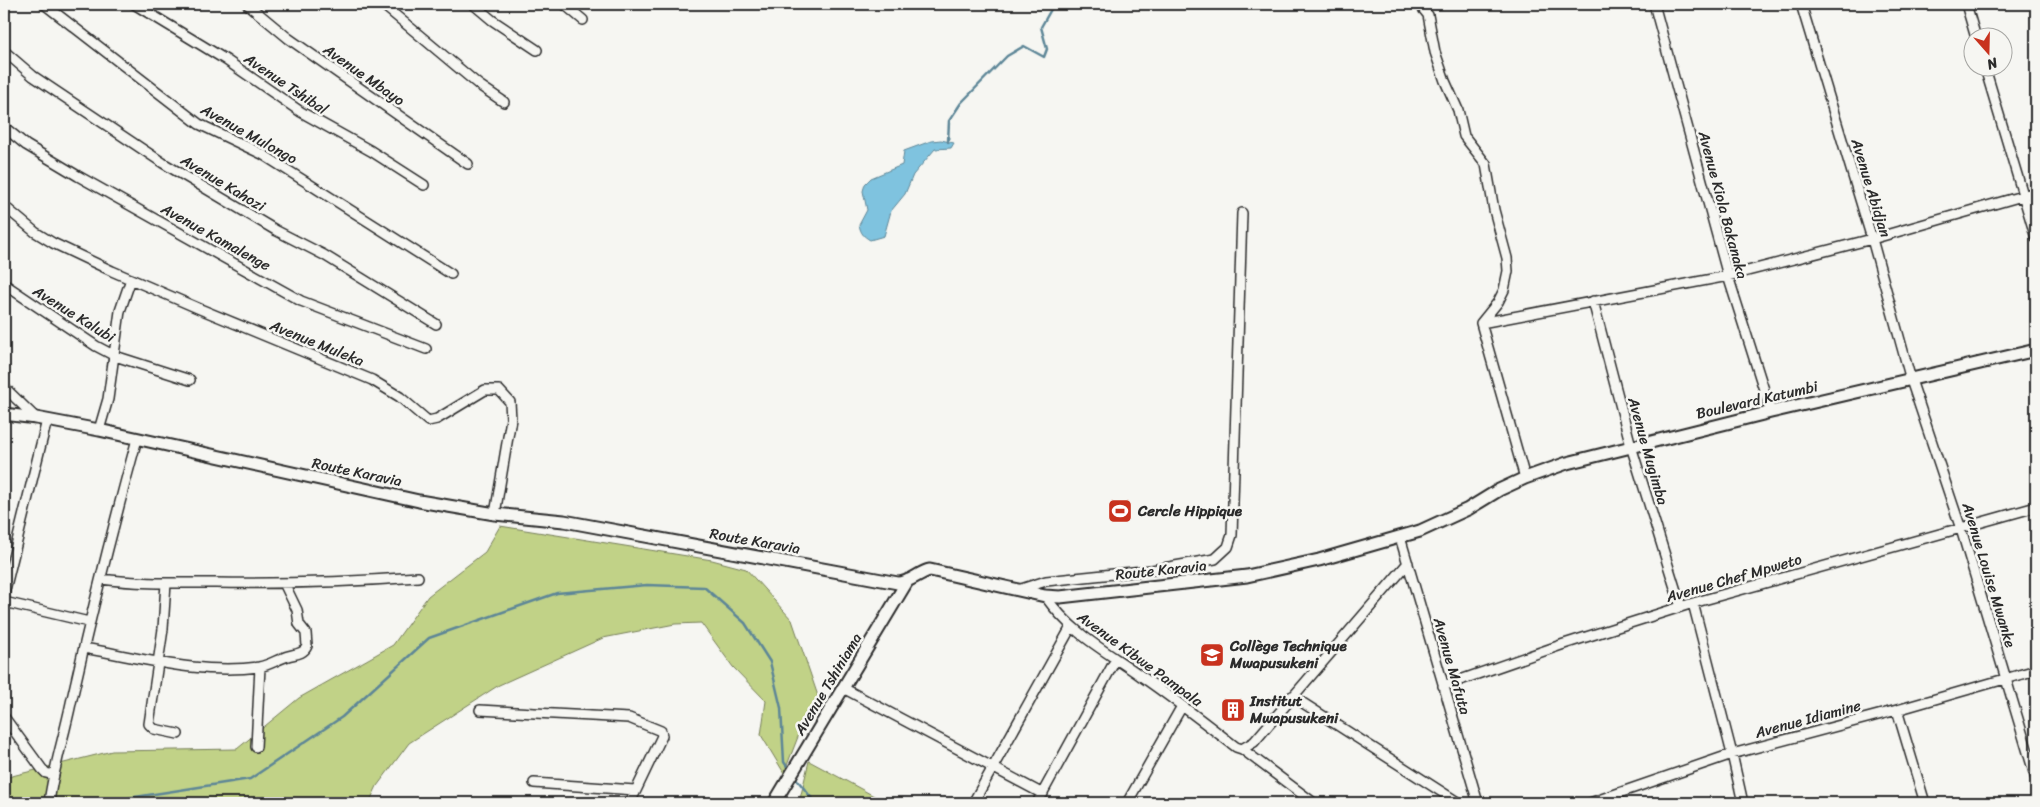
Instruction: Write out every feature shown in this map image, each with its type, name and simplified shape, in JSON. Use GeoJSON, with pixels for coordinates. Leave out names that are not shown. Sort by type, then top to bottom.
{"type":"FeatureCollection","features":[{"type":"Feature","properties":{"kind":"street","name":"Avenue Mulongo"},"geometry":{"type":"LineString","coordinates":[[44,4],[199,124],[262,154],[451,274]]}},
{"type":"Feature","properties":{"kind":"street","name":"Avenue Tshibal"},"geometry":{"type":"LineString","coordinates":[[134,4],[226,60],[307,116],[371,151],[424,185]]}},
{"type":"Feature","properties":{"kind":"street","name":"Avenue Mbayo"},"geometry":{"type":"LineString","coordinates":[[247,4],[288,38],[468,164]]}},
{"type":"Feature","properties":{"kind":"street"},"geometry":{"type":"LineString","coordinates":[[382,4],[479,85],[504,102]]}},
{"type":"Feature","properties":{"kind":"street"},"geometry":{"type":"LineString","coordinates":[[472,4],[492,20],[537,50]]}},
{"type":"Feature","properties":{"kind":"street"},"geometry":{"type":"LineString","coordinates":[[564,4],[583,20]]}},
{"type":"Feature","properties":{"kind":"street"},"geometry":{"type":"LineString","coordinates":[[1419,4],[1428,15],[1434,52],[1456,105],[1464,136],[1482,158],[1488,170],[1494,210],[1507,258],[1508,271],[1504,290],[1498,302],[1481,323]]}},
{"type":"Feature","properties":{"kind":"street","name":"Avenue Kiola Bakanaka"},"geometry":{"type":"LineString","coordinates":[[1654,4],[1728,276],[1772,412]]}},
{"type":"Feature","properties":{"kind":"street","name":"Avenue Abidjan"},"geometry":{"type":"LineString","coordinates":[[1802,4],[1912,380]]}},
{"type":"Feature","properties":{"kind":"street"},"geometry":{"type":"LineString","coordinates":[[1966,4],[1973,28]]}},
{"type":"Feature","properties":{"kind":"street","name":"Avenue Kahozi"},"geometry":{"type":"LineString","coordinates":[[4,51],[33,76],[163,163],[277,231],[324,255],[436,324]]}},
{"type":"Feature","properties":{"kind":"street"},"geometry":{"type":"LineString","coordinates":[[1988,78],[2036,238]]}},
{"type":"Feature","properties":{"kind":"street","name":"Avenue Kamalenge"},"geometry":{"type":"LineString","coordinates":[[4,127],[26,145],[78,176],[301,301],[426,349]]}},
{"type":"Feature","properties":{"kind":"street"},"geometry":{"type":"LineString","coordinates":[[1481,323],[1728,276],[1872,239],[2036,192]]}},
{"type":"Feature","properties":{"kind":"street","name":"Avenue Muleka"},"geometry":{"type":"LineString","coordinates":[[4,206],[35,232],[53,243],[131,279],[372,380],[400,397],[428,421],[437,419],[485,390],[499,390],[510,402],[510,419],[495,514]]}},
{"type":"Feature","properties":{"kind":"street"},"geometry":{"type":"LineString","coordinates":[[1018,590],[1046,581],[1152,570],[1205,561],[1221,556],[1228,547],[1232,535],[1242,213]]}},
{"type":"Feature","properties":{"kind":"street"},"geometry":{"type":"LineString","coordinates":[[99,430],[108,399],[120,311],[131,279]]}},
{"type":"Feature","properties":{"kind":"street","name":"Avenue Kalubi"},"geometry":{"type":"LineString","coordinates":[[4,284],[96,346],[115,356],[190,380]]}},
{"type":"Feature","properties":{"kind":"street","name":"Avenue Mugimba"},"geometry":{"type":"LineString","coordinates":[[1593,301],[1631,446],[1681,607]]}},
{"type":"Feature","properties":{"kind":"street"},"geometry":{"type":"LineString","coordinates":[[1481,323],[1525,478]]}},
{"type":"Feature","properties":{"kind":"street","name":"Boulevard Katumbi"},"geometry":{"type":"LineString","coordinates":[[1490,495],[1525,478],[1567,463],[1631,446],[2036,350]]}},
{"type":"Feature","properties":{"kind":"street","name":"Avenue Louise Mwanke"},"geometry":{"type":"LineString","coordinates":[[1912,380],[1961,529],[2036,780]]}},
{"type":"Feature","properties":{"kind":"street"},"geometry":{"type":"LineString","coordinates":[[4,387],[42,419],[4,594]]}},
{"type":"Feature","properties":{"kind":"street","name":"Route Karavia"},"geometry":{"type":"LineString","coordinates":[[4,414],[99,430],[392,495],[495,514],[564,521],[901,583],[919,573],[930,570],[1045,596],[1071,596],[1247,576],[1319,560],[1400,537],[1438,523],[1490,495]]}},
{"type":"Feature","properties":{"kind":"street"},"geometry":{"type":"LineString","coordinates":[[50,803],[53,779],[89,622],[137,438]]}},
{"type":"Feature","properties":{"kind":"street","name":"Avenue Chef Mpweto"},"geometry":{"type":"LineString","coordinates":[[1443,686],[1564,644],[1693,603],[2036,507]]}},
{"type":"Feature","properties":{"kind":"street","name":"Avenue Mafuta"},"geometry":{"type":"LineString","coordinates":[[1400,537],[1478,803]]}},
{"type":"Feature","properties":{"kind":"street"},"geometry":{"type":"LineString","coordinates":[[1242,749],[1254,742],[1408,563]]}},
{"type":"Feature","properties":{"kind":"street"},"geometry":{"type":"LineString","coordinates":[[101,579],[136,583],[284,583],[418,577]]}},
{"type":"Feature","properties":{"kind":"street","name":"Avenue Tshiniama"},"geometry":{"type":"LineString","coordinates":[[774,803],[908,580]]}},
{"type":"Feature","properties":{"kind":"street"},"geometry":{"type":"LineString","coordinates":[[888,581],[896,590],[898,597]]}},
{"type":"Feature","properties":{"kind":"street"},"geometry":{"type":"LineString","coordinates":[[166,583],[159,661],[149,724],[154,729],[178,734]]}},
{"type":"Feature","properties":{"kind":"street"},"geometry":{"type":"LineString","coordinates":[[84,648],[195,666],[260,667],[303,652],[307,648],[306,633],[299,624],[297,610],[284,583]]}},
{"type":"Feature","properties":{"kind":"street","name":"Avenue Kibwe Pampala"},"geometry":{"type":"LineString","coordinates":[[1045,596],[1058,614],[1071,627],[1314,803]]}},
{"type":"Feature","properties":{"kind":"street"},"geometry":{"type":"LineString","coordinates":[[4,602],[89,622]]}},
{"type":"Feature","properties":{"kind":"street"},"geometry":{"type":"LineString","coordinates":[[1693,603],[1743,803]]}},
{"type":"Feature","properties":{"kind":"street"},"geometry":{"type":"LineString","coordinates":[[973,803],[1071,627]]}},
{"type":"Feature","properties":{"kind":"street"},"geometry":{"type":"LineString","coordinates":[[1037,803],[1116,659]]}},
{"type":"Feature","properties":{"kind":"street"},"geometry":{"type":"LineString","coordinates":[[256,747],[260,667]]}},
{"type":"Feature","properties":{"kind":"street","name":"Avenue Idiamine"},"geometry":{"type":"LineString","coordinates":[[1590,803],[1732,754],[2006,680],[2036,670]]}},
{"type":"Feature","properties":{"kind":"street"},"geometry":{"type":"LineString","coordinates":[[843,688],[1043,794]]}},
{"type":"Feature","properties":{"kind":"street"},"geometry":{"type":"LineString","coordinates":[[1292,696],[1459,803]]}},
{"type":"Feature","properties":{"kind":"street"},"geometry":{"type":"LineString","coordinates":[[1127,803],[1182,706]]}},
{"type":"Feature","properties":{"kind":"street"},"geometry":{"type":"LineString","coordinates":[[480,710],[629,718],[659,730],[662,732],[662,736],[630,803]]}},
{"type":"Feature","properties":{"kind":"street"},"geometry":{"type":"LineString","coordinates":[[1897,710],[1925,803]]}},
{"type":"Feature","properties":{"kind":"street"},"geometry":{"type":"LineString","coordinates":[[4,717],[42,769],[53,779]]}},
{"type":"Feature","properties":{"kind":"street"},"geometry":{"type":"LineString","coordinates":[[534,783],[635,790]]}},
{"type":"Feature","properties":{"kind":"green space"},"geometry":{"type":"Polygon","coordinates":[[[500,526],[712,560],[746,569],[792,620],[818,696],[801,729],[784,773],[761,735],[766,701],[733,667],[701,623],[675,624],[603,638],[499,685],[409,743],[377,786],[369,803],[4,803],[4,778],[112,751],[237,749],[299,698],[393,645],[428,596],[485,552],[500,526]]]}},
{"type":"Feature","properties":{"kind":"green space"},"geometry":{"type":"Polygon","coordinates":[[[809,761],[887,803],[799,803],[809,761]]]}},
{"type":"Feature","properties":{"kind":"water"},"geometry":{"type":"Polygon","coordinates":[[[941,140],[954,143],[951,148],[935,149],[913,175],[905,194],[891,211],[884,236],[870,240],[862,232],[859,225],[867,210],[863,191],[865,184],[871,178],[902,165],[904,151],[931,141],[941,140]]]}},
{"type":"Feature","properties":{"kind":"waterway"},"geometry":{"type":"LineString","coordinates":[[948,142],[949,121],[961,103],[1007,56],[1024,46],[1044,57],[1047,49],[1041,27],[1054,4]]}},
{"type":"Feature","properties":{"kind":"waterway"},"geometry":{"type":"LineString","coordinates":[[97,803],[250,779],[342,717],[429,638],[557,593],[647,585],[704,587],[745,623],[770,662],[781,708],[784,762],[790,771]]}},
{"type":"Feature","properties":{"kind":"waterway"},"geometry":{"type":"LineString","coordinates":[[795,777],[813,800],[819,803]]}},
{"type":"Feature","properties":{"kind":"place","name":"Cercle Hippique"},"geometry":{"type":"Point","coordinates":[1120,511]}},
{"type":"Feature","properties":{"kind":"place","name":"Collège Technique Mwapusukeni"},"geometry":{"type":"Point","coordinates":[1212,655]}},
{"type":"Feature","properties":{"kind":"place","name":"Institut Mwapusukeni"},"geometry":{"type":"Point","coordinates":[1233,710]}}]}
